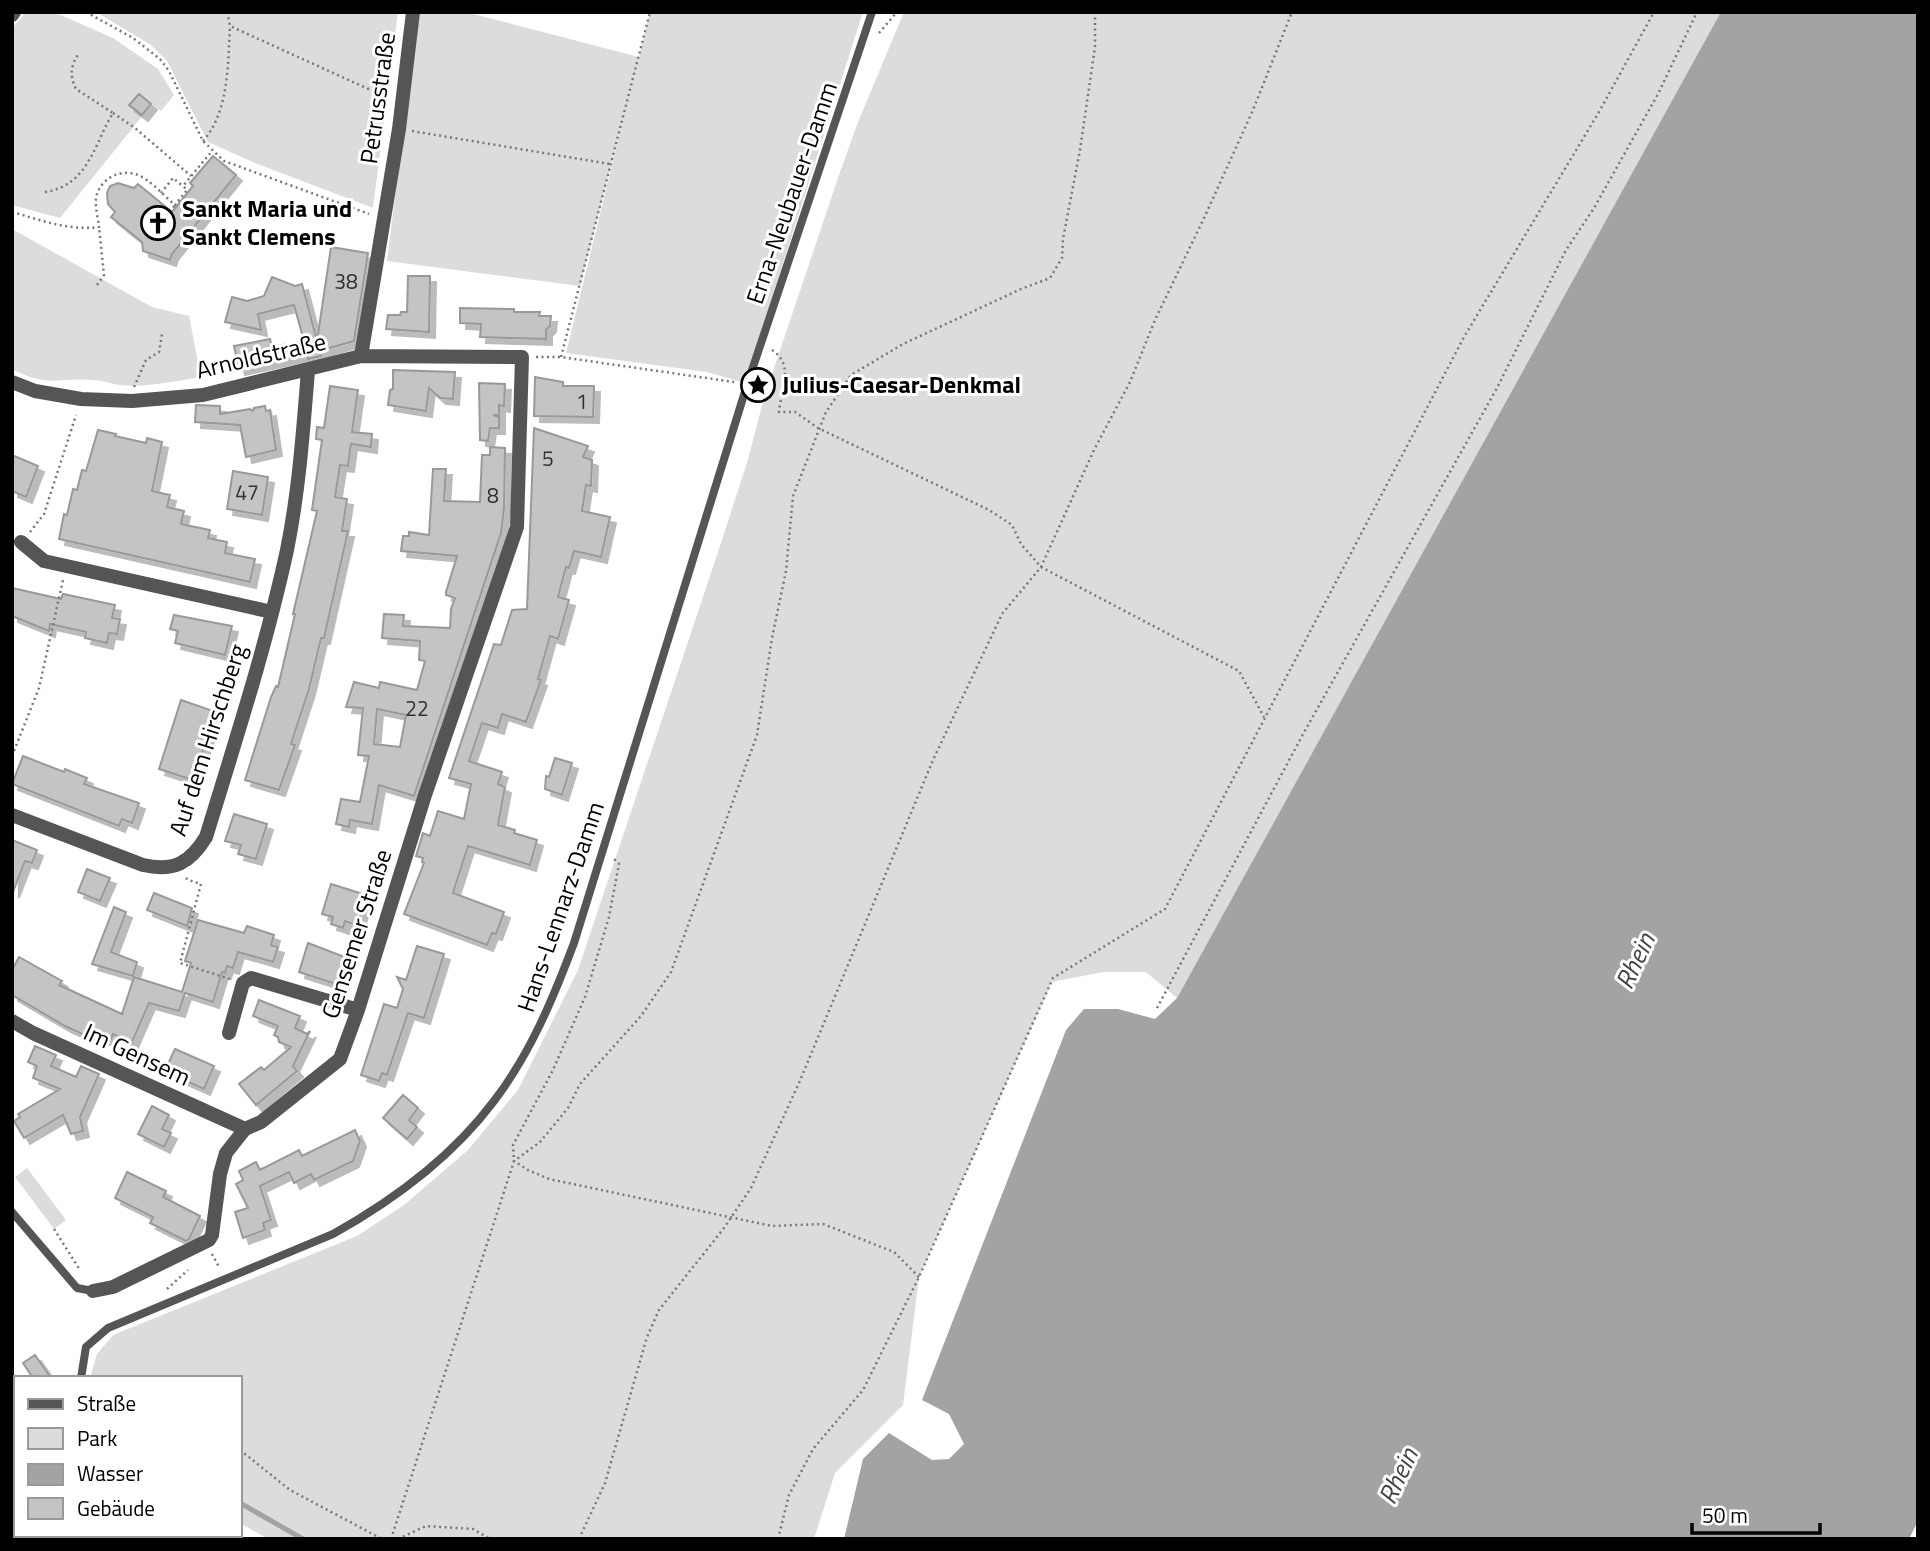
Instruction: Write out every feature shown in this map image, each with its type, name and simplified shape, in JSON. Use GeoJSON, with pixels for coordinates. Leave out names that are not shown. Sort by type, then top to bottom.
{"type":"FeatureCollection","features":[{"type":"Feature","properties":{"kind":"street","name":"Petrusstraße"},"geometry":{"type":"LineString","coordinates":[[361,356],[399,129],[413,12]]}},
{"type":"Feature","properties":{"kind":"street","name":"Arnoldstraße"},"geometry":{"type":"LineString","coordinates":[[12,382],[35,391],[81,399],[132,401],[203,395],[361,356],[522,358]]}},
{"type":"Feature","properties":{"kind":"street","name":"Gensemer Straße"},"geometry":{"type":"LineString","coordinates":[[93,1291],[113,1287],[209,1240],[212,1236],[220,1174],[226,1153],[245,1129],[261,1122],[340,1059],[358,1010],[425,795],[517,527],[522,358]]}},
{"type":"Feature","properties":{"kind":"street","name":"Auf dem Hirschberg"},"geometry":{"type":"LineString","coordinates":[[12,814],[143,866],[161,869],[180,864],[196,854],[206,837],[272,611],[287,549],[301,462],[308,370]]}},
{"type":"Feature","properties":{"kind":"street"},"geometry":{"type":"LineString","coordinates":[[21,542],[44,561],[272,611]]}},
{"type":"Feature","properties":{"kind":"street"},"geometry":{"type":"LineString","coordinates":[[229,1033],[243,983],[251,978],[358,1010]]}},
{"type":"Feature","properties":{"kind":"street","name":"Im Gensem"},"geometry":{"type":"LineString","coordinates":[[12,1021],[245,1129]]}},
{"type":"Feature","properties":{"kind":"lane","name":"Erna-Neubauer-Damm"},"geometry":{"type":"LineString","coordinates":[[747,385],[872,12]]}},
{"type":"Feature","properties":{"kind":"lane","name":"Hans-Lennarz-Damm"},"geometry":{"type":"LineString","coordinates":[[81,1376],[86,1346],[108,1328],[333,1234],[366,1216],[416,1181],[452,1148],[494,1102],[539,1029],[564,969],[604,849],[747,385]]}},
{"type":"Feature","properties":{"kind":"lane"},"geometry":{"type":"LineString","coordinates":[[12,1212],[77,1288],[93,1291]]}},
{"type":"Feature","properties":{"kind":"path"},"geometry":{"type":"LineString","coordinates":[[86,12],[133,38],[160,59],[169,71],[203,142],[224,161],[383,220]]}},
{"type":"Feature","properties":{"kind":"path"},"geometry":{"type":"LineString","coordinates":[[203,142],[210,134],[221,107],[228,66],[230,26],[227,12]]}},
{"type":"Feature","properties":{"kind":"path"},"geometry":{"type":"LineString","coordinates":[[561,357],[650,12]]}},
{"type":"Feature","properties":{"kind":"path"},"geometry":{"type":"LineString","coordinates":[[865,36],[881,33],[897,12]]}},
{"type":"Feature","properties":{"kind":"path"},"geometry":{"type":"LineString","coordinates":[[514,1161],[540,1142],[568,1108],[580,1084],[641,1016],[671,972],[757,735],[772,638],[786,571],[793,496],[818,428],[851,375],[903,344],[1050,278],[1062,258],[1095,47],[1095,12]]}},
{"type":"Feature","properties":{"kind":"path"},"geometry":{"type":"LineString","coordinates":[[579,1539],[605,1483],[647,1337],[659,1310],[724,1228],[751,1188],[799,1083],[933,760],[1002,614],[1041,567],[1094,450],[1130,382],[1155,320],[1211,205],[1253,110],[1292,12]]}},
{"type":"Feature","properties":{"kind":"path"},"geometry":{"type":"LineString","coordinates":[[778,1539],[789,1495],[813,1448],[863,1390],[919,1277],[1053,978],[1165,909],[1464,337],[1599,112],[1654,12]]}},
{"type":"Feature","properties":{"kind":"path"},"geometry":{"type":"LineString","coordinates":[[1157,1007],[1308,724],[1497,388],[1566,250],[1594,208],[1658,94],[1697,12]]}},
{"type":"Feature","properties":{"kind":"path"},"geometry":{"type":"LineString","coordinates":[[230,26],[402,105]]}},
{"type":"Feature","properties":{"kind":"path"},"geometry":{"type":"LineString","coordinates":[[79,53],[72,64],[71,72],[76,89],[135,128],[191,176]]}},
{"type":"Feature","properties":{"kind":"path"},"geometry":{"type":"LineString","coordinates":[[46,192],[60,189],[76,178],[101,142],[113,113]]}},
{"type":"Feature","properties":{"kind":"path"},"geometry":{"type":"LineString","coordinates":[[399,129],[610,164]]}},
{"type":"Feature","properties":{"kind":"path"},"geometry":{"type":"LineString","coordinates":[[183,186],[212,151]]}},
{"type":"Feature","properties":{"kind":"path"},"geometry":{"type":"LineString","coordinates":[[97,285],[104,275],[96,200],[99,189],[109,177],[121,173],[134,174],[175,205]]}},
{"type":"Feature","properties":{"kind":"path"},"geometry":{"type":"LineString","coordinates":[[160,193],[173,178],[187,190],[166,216]]}},
{"type":"Feature","properties":{"kind":"path"},"geometry":{"type":"LineString","coordinates":[[12,212],[68,228],[99,227]]}},
{"type":"Feature","properties":{"kind":"path"},"geometry":{"type":"LineString","coordinates":[[132,401],[134,384],[141,368],[146,360],[159,352],[162,334]]}},
{"type":"Feature","properties":{"kind":"path"},"geometry":{"type":"LineString","coordinates":[[761,342],[782,356],[786,371],[780,392],[779,412],[795,412],[818,428],[989,510],[1012,525],[1021,544],[1041,567],[1240,671],[1265,717]]}},
{"type":"Feature","properties":{"kind":"path"},"geometry":{"type":"LineString","coordinates":[[522,358],[561,357],[715,378],[747,385]]}},
{"type":"Feature","properties":{"kind":"path"},"geometry":{"type":"LineString","coordinates":[[21,542],[44,514],[81,399]]}},
{"type":"Feature","properties":{"kind":"path"},"geometry":{"type":"LineString","coordinates":[[12,757],[39,688],[66,566]]}},
{"type":"Feature","properties":{"kind":"path"},"geometry":{"type":"LineString","coordinates":[[391,1539],[514,1161],[513,1145],[553,1070],[585,997],[609,917],[619,864],[604,849]]}},
{"type":"Feature","properties":{"kind":"path"},"geometry":{"type":"LineString","coordinates":[[180,864],[188,880],[201,884],[180,963],[243,983]]}},
{"type":"Feature","properties":{"kind":"path"},"geometry":{"type":"LineString","coordinates":[[514,1161],[549,1180],[772,1226],[823,1224],[894,1252],[919,1277]]}},
{"type":"Feature","properties":{"kind":"path"},"geometry":{"type":"LineString","coordinates":[[54,1229],[93,1291]]}},
{"type":"Feature","properties":{"kind":"path"},"geometry":{"type":"LineString","coordinates":[[212,1254],[220,1269]]}},
{"type":"Feature","properties":{"kind":"path"},"geometry":{"type":"LineString","coordinates":[[153,1308],[164,1291],[194,1263]]}},
{"type":"Feature","properties":{"kind":"path"},"geometry":{"type":"LineString","coordinates":[[242,1452],[290,1490],[383,1539]]}},
{"type":"Feature","properties":{"kind":"path"},"geometry":{"type":"LineString","coordinates":[[398,1539],[426,1526],[473,1530],[490,1539]]}},
{"type":"Feature","properties":{"kind":"green space"},"geometry":{"type":"Polygon","coordinates":[[[26,12],[54,12],[113,38],[158,69],[174,95],[161,111],[152,104],[60,218],[12,205],[12,28],[26,12]]]}},
{"type":"Feature","properties":{"kind":"green space"},"geometry":{"type":"Polygon","coordinates":[[[96,12],[398,12],[373,208],[208,142],[167,61],[151,45],[96,12]]]}},
{"type":"Feature","properties":{"kind":"green space"},"geometry":{"type":"Polygon","coordinates":[[[418,12],[466,12],[639,57],[650,12],[863,12],[745,383],[707,372],[566,353],[625,112],[580,286],[387,261],[418,12]]]}},
{"type":"Feature","properties":{"kind":"green space"},"geometry":{"type":"Polygon","coordinates":[[[904,12],[1722,12],[1177,998],[1146,972],[1103,972],[1052,982],[919,1277],[903,1405],[835,1473],[814,1539],[268,1539],[242,1524],[242,1376],[91,1376],[97,1354],[113,1335],[357,1236],[404,1205],[468,1150],[518,1090],[578,970],[747,463],[764,398],[858,122],[904,12]]]}},
{"type":"Feature","properties":{"kind":"green space"},"geometry":{"type":"Polygon","coordinates":[[[12,229],[152,307],[189,316],[201,377],[129,386],[95,380],[44,380],[12,369],[12,229]]]}},
{"type":"Feature","properties":{"kind":"green space"},"geometry":{"type":"Polygon","coordinates":[[[27,1168],[66,1220],[54,1229],[15,1177],[27,1168]]]}},
{"type":"Feature","properties":{"kind":"water","name":"Rhein"},"geometry":{"type":"Polygon","coordinates":[[[1721,12],[1918,12],[1918,1521],[1909,1539],[844,1539],[863,1459],[889,1433],[932,1460],[949,1459],[964,1444],[949,1414],[922,1400],[1066,1030],[1084,1009],[1118,1009],[1155,1019],[1177,998],[1721,12]]]}},
{"type":"Feature","properties":{"kind":"building"},"geometry":{"type":"Polygon","coordinates":[[[139,94],[151,104],[142,115],[129,105],[139,94]]]}},
{"type":"Feature","properties":{"kind":"building","name":"Sankt Maria und Sankt Clemens"},"geometry":{"type":"Polygon","coordinates":[[[213,156],[236,175],[172,254],[170,260],[143,251],[142,242],[111,217],[115,212],[108,204],[107,193],[110,186],[118,183],[134,188],[138,184],[172,212],[193,186],[190,183],[213,156]]]}},
{"type":"Feature","properties":{"kind":"building"},"geometry":{"type":"Polygon","coordinates":[[[331,247],[368,253],[354,341],[319,351],[321,356],[308,359],[307,354],[239,369],[234,346],[270,339],[272,347],[304,341],[294,305],[258,314],[261,330],[225,322],[232,297],[247,301],[264,296],[272,277],[295,286],[302,284],[317,341],[331,247]]]}},
{"type":"Feature","properties":{"kind":"building"},"geometry":{"type":"Polygon","coordinates":[[[408,276],[430,276],[429,332],[386,329],[388,315],[407,312],[408,276]]]}},
{"type":"Feature","properties":{"kind":"building"},"geometry":{"type":"Polygon","coordinates":[[[460,308],[540,312],[539,316],[551,316],[550,326],[546,330],[546,339],[480,337],[481,324],[460,323],[460,308]]]}},
{"type":"Feature","properties":{"kind":"building"},"geometry":{"type":"Polygon","coordinates":[[[393,370],[455,372],[453,399],[440,398],[429,388],[426,411],[388,405],[390,390],[393,389],[393,370]]]}},
{"type":"Feature","properties":{"kind":"building"},"geometry":{"type":"Polygon","coordinates":[[[535,377],[563,382],[563,386],[594,386],[593,417],[534,416],[535,377]]]}},
{"type":"Feature","properties":{"kind":"building"},"geometry":{"type":"Polygon","coordinates":[[[479,383],[505,384],[504,406],[499,405],[499,415],[493,415],[499,417],[499,428],[490,428],[488,441],[480,440],[479,383]]]}},
{"type":"Feature","properties":{"kind":"building"},"geometry":{"type":"Polygon","coordinates":[[[330,386],[358,390],[352,432],[372,434],[371,447],[351,444],[348,466],[340,465],[335,497],[347,499],[342,531],[348,531],[324,638],[321,638],[309,689],[291,744],[295,745],[279,790],[245,780],[271,697],[276,686],[278,687],[295,614],[317,511],[312,510],[322,440],[316,439],[317,427],[324,428],[330,386]]]}},
{"type":"Feature","properties":{"kind":"building"},"geometry":{"type":"Polygon","coordinates":[[[196,405],[220,406],[220,414],[250,409],[253,411],[254,408],[265,406],[266,411],[270,410],[276,450],[246,457],[240,425],[195,422],[196,405]]]}},
{"type":"Feature","properties":{"kind":"building"},"geometry":{"type":"Polygon","coordinates":[[[534,428],[588,446],[583,457],[592,460],[591,486],[586,485],[582,511],[610,517],[601,557],[574,551],[569,568],[566,567],[558,597],[569,600],[558,639],[550,636],[538,679],[541,680],[526,722],[502,714],[498,728],[482,723],[469,761],[502,772],[498,784],[505,787],[498,825],[537,840],[530,865],[468,846],[453,893],[504,912],[496,934],[492,933],[487,945],[404,914],[424,863],[423,858],[416,856],[423,833],[430,836],[438,811],[464,819],[471,784],[449,778],[494,644],[501,645],[512,610],[527,609],[534,428]]]}},
{"type":"Feature","properties":{"kind":"building"},"geometry":{"type":"Polygon","coordinates":[[[98,430],[146,443],[147,438],[162,442],[152,491],[170,495],[167,507],[184,511],[181,524],[210,530],[208,538],[227,542],[225,553],[255,559],[250,582],[59,539],[64,514],[67,515],[73,489],[77,490],[82,470],[86,471],[98,430]]]}},
{"type":"Feature","properties":{"kind":"building"},"geometry":{"type":"Polygon","coordinates":[[[490,447],[505,448],[501,533],[414,796],[379,785],[372,824],[350,820],[349,827],[336,824],[341,799],[360,802],[369,756],[358,755],[363,708],[346,707],[354,682],[379,688],[380,682],[417,690],[425,661],[419,660],[420,641],[382,638],[384,614],[404,615],[403,626],[450,628],[451,609],[455,598],[446,595],[446,592],[457,556],[401,551],[403,536],[409,536],[409,532],[429,535],[433,469],[446,469],[444,501],[480,502],[482,455],[490,455],[490,447]],[[377,709],[374,744],[400,747],[406,715],[377,709]]]}},
{"type":"Feature","properties":{"kind":"building"},"geometry":{"type":"Polygon","coordinates":[[[12,455],[38,466],[26,497],[12,491],[12,455]]]}},
{"type":"Feature","properties":{"kind":"building"},"geometry":{"type":"Polygon","coordinates":[[[233,471],[268,477],[262,515],[227,509],[233,471]]]}},
{"type":"Feature","properties":{"kind":"building"},"geometry":{"type":"Polygon","coordinates":[[[12,588],[61,599],[63,594],[115,605],[112,618],[120,619],[117,634],[109,633],[107,643],[85,638],[86,632],[50,624],[49,631],[12,616],[12,588]]]}},
{"type":"Feature","properties":{"kind":"building"},"geometry":{"type":"Polygon","coordinates":[[[174,615],[232,626],[225,655],[175,643],[178,631],[170,629],[174,615]]]}},
{"type":"Feature","properties":{"kind":"building"},"geometry":{"type":"Polygon","coordinates":[[[181,700],[216,712],[193,780],[159,769],[181,700]]]}},
{"type":"Feature","properties":{"kind":"building"},"geometry":{"type":"Polygon","coordinates":[[[23,756],[64,772],[65,769],[87,778],[84,784],[139,803],[132,823],[122,819],[119,826],[12,784],[23,756]]]}},
{"type":"Feature","properties":{"kind":"building"},"geometry":{"type":"Polygon","coordinates":[[[555,758],[572,763],[562,795],[545,789],[546,776],[549,777],[555,758]]]}},
{"type":"Feature","properties":{"kind":"building"},"geometry":{"type":"Polygon","coordinates":[[[234,814],[267,824],[256,859],[238,854],[241,845],[225,841],[234,814]]]}},
{"type":"Feature","properties":{"kind":"building"},"geometry":{"type":"Polygon","coordinates":[[[12,840],[37,850],[32,863],[25,861],[13,892],[12,840]]]}},
{"type":"Feature","properties":{"kind":"building"},"geometry":{"type":"Polygon","coordinates":[[[87,869],[110,878],[100,901],[78,892],[87,869]]]}},
{"type":"Feature","properties":{"kind":"building"},"geometry":{"type":"Polygon","coordinates":[[[331,884],[366,895],[356,925],[345,921],[343,928],[331,924],[333,917],[322,914],[331,884]]]}},
{"type":"Feature","properties":{"kind":"building"},"geometry":{"type":"Polygon","coordinates":[[[154,893],[192,908],[187,926],[147,910],[154,893]]]}},
{"type":"Feature","properties":{"kind":"building"},"geometry":{"type":"Polygon","coordinates":[[[114,907],[126,912],[111,952],[137,962],[133,976],[92,964],[114,907]]]}},
{"type":"Feature","properties":{"kind":"building"},"geometry":{"type":"Polygon","coordinates":[[[198,920],[244,933],[247,926],[274,935],[271,945],[278,947],[273,962],[238,952],[233,968],[227,966],[225,973],[222,972],[213,1002],[185,993],[179,1011],[149,1003],[132,1042],[113,1034],[110,1041],[95,1035],[93,1039],[12,995],[12,970],[19,957],[62,981],[59,985],[122,1014],[134,977],[182,992],[191,963],[185,961],[198,920]]]}},
{"type":"Feature","properties":{"kind":"building"},"geometry":{"type":"Polygon","coordinates":[[[308,943],[350,959],[342,986],[299,972],[308,943]]]}},
{"type":"Feature","properties":{"kind":"building"},"geometry":{"type":"Polygon","coordinates":[[[417,946],[444,954],[424,1018],[408,1013],[387,1075],[382,1073],[379,1081],[361,1075],[384,1004],[397,1008],[403,989],[397,977],[406,980],[417,946]]]}},
{"type":"Feature","properties":{"kind":"building"},"geometry":{"type":"Polygon","coordinates":[[[259,1000],[300,1016],[295,1028],[307,1034],[310,1031],[293,1066],[297,1071],[256,1105],[239,1084],[261,1067],[264,1070],[291,1047],[279,1042],[274,1035],[278,1026],[253,1016],[259,1000]]]}},
{"type":"Feature","properties":{"kind":"building"},"geometry":{"type":"Polygon","coordinates":[[[35,1046],[56,1055],[51,1066],[76,1077],[81,1066],[99,1074],[80,1117],[83,1131],[71,1134],[63,1115],[24,1138],[14,1121],[20,1117],[18,1114],[60,1089],[33,1078],[37,1066],[28,1062],[35,1046]]]}},
{"type":"Feature","properties":{"kind":"building"},"geometry":{"type":"Polygon","coordinates":[[[175,1049],[214,1066],[204,1089],[175,1076],[177,1071],[167,1066],[175,1049]]]}},
{"type":"Feature","properties":{"kind":"building"},"geometry":{"type":"Polygon","coordinates":[[[403,1095],[418,1108],[409,1120],[417,1127],[407,1139],[383,1118],[403,1095]]]}},
{"type":"Feature","properties":{"kind":"building"},"geometry":{"type":"Polygon","coordinates":[[[152,1106],[169,1115],[162,1129],[171,1133],[164,1147],[138,1134],[152,1106]]]}},
{"type":"Feature","properties":{"kind":"building"},"geometry":{"type":"Polygon","coordinates":[[[355,1130],[360,1141],[353,1161],[314,1180],[311,1174],[294,1183],[289,1172],[260,1186],[271,1220],[263,1223],[265,1230],[243,1238],[235,1212],[248,1208],[236,1184],[243,1180],[239,1171],[256,1162],[260,1170],[299,1150],[302,1156],[355,1130]]]}},
{"type":"Feature","properties":{"kind":"building"},"geometry":{"type":"Polygon","coordinates":[[[127,1172],[166,1191],[163,1197],[200,1216],[189,1239],[186,1241],[150,1223],[153,1217],[115,1198],[127,1172]]]}},
{"type":"Feature","properties":{"kind":"building"},"geometry":{"type":"Polygon","coordinates":[[[35,1355],[50,1376],[32,1376],[23,1363],[35,1355]]]}},
{"type":"Feature","properties":{"kind":"waterway"},"geometry":{"type":"LineString","coordinates":[[242,1504],[303,1539]]}},
{"type":"Feature","properties":{"kind":"place","name":"Sankt Maria und Sankt Clemens"},"geometry":{"type":"Point","coordinates":[158,223]}},
{"type":"Feature","properties":{"kind":"place","name":"Julius-Caesar-Denkmal"},"geometry":{"type":"Point","coordinates":[758,385]}}]}
